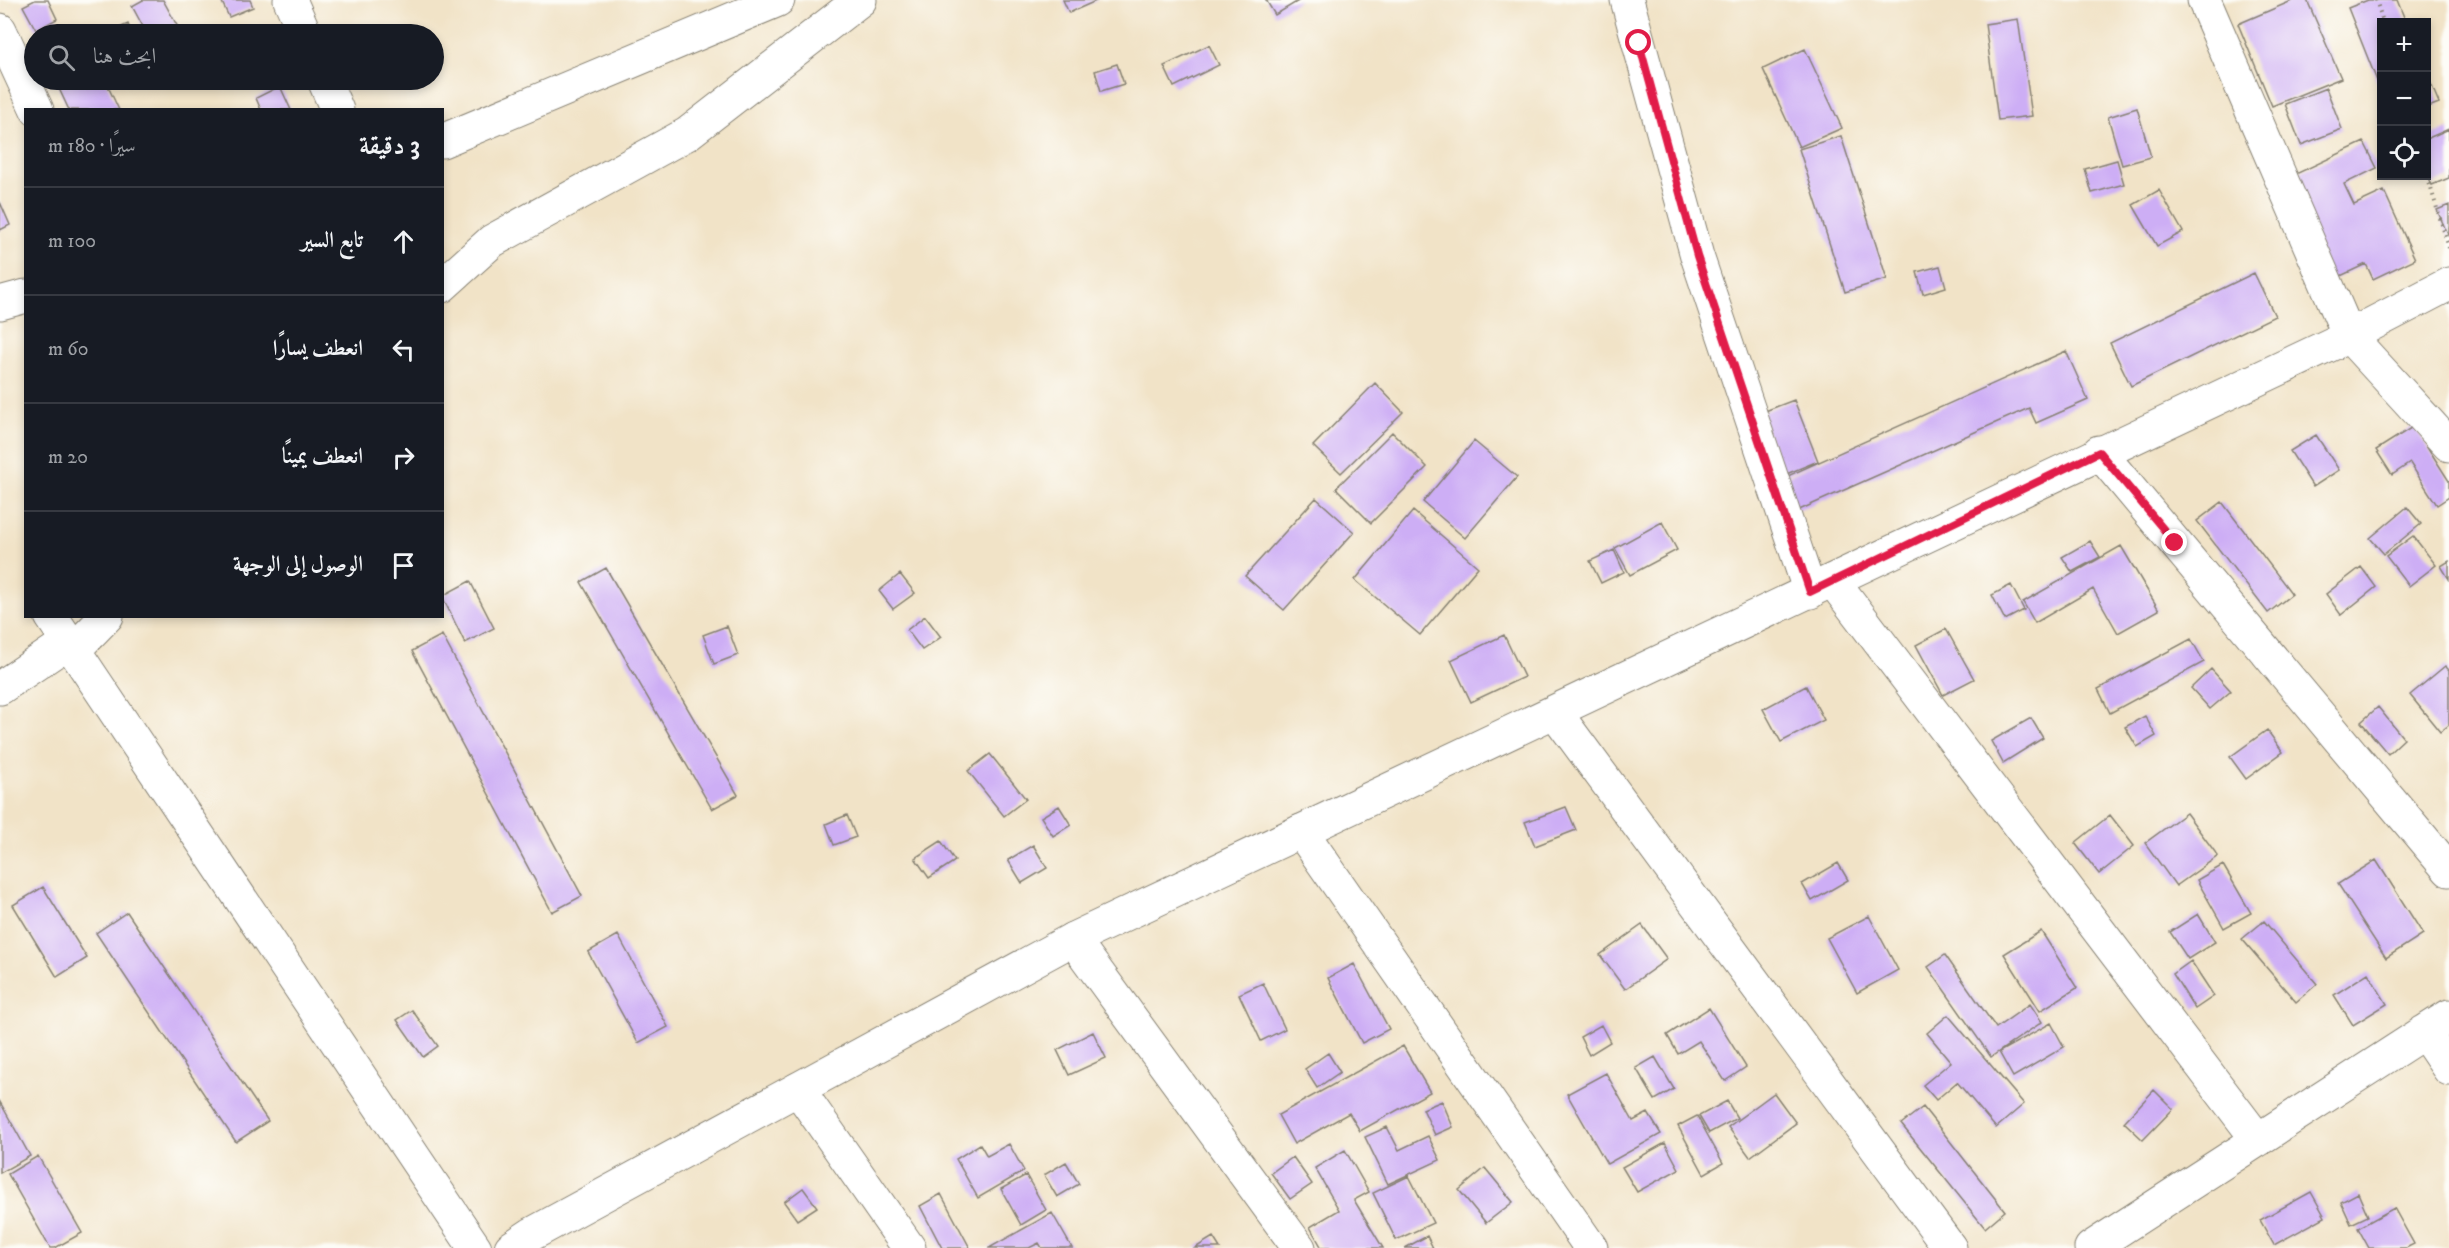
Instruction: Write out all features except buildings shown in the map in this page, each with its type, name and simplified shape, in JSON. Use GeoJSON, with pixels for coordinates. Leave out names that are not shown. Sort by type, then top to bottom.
{"type":"FeatureCollection","features":[{"type":"Feature","properties":{"kind":"street"},"geometry":{"type":"LineString","coordinates":[[290,0],[301,24]]}},
{"type":"Feature","properties":{"kind":"street"},"geometry":{"type":"LineString","coordinates":[[444,140],[778,0]]}},
{"type":"Feature","properties":{"kind":"street"},"geometry":{"type":"LineString","coordinates":[[444,284],[492,241],[687,134],[860,0]]}},
{"type":"Feature","properties":{"kind":"street"},"geometry":{"type":"LineString","coordinates":[[1628,0],[1697,256],[1822,586],[2258,1140]]}},
{"type":"Feature","properties":{"kind":"street"},"geometry":{"type":"LineString","coordinates":[[2204,0],[2349,336],[2449,446]]}},
{"type":"Feature","properties":{"kind":"street"},"geometry":{"type":"LineString","coordinates":[[0,30],[24,82]]}},
{"type":"Feature","properties":{"kind":"street"},"geometry":{"type":"LineString","coordinates":[[28,90],[36,108]]}},
{"type":"Feature","properties":{"kind":"street"},"geometry":{"type":"LineString","coordinates":[[328,90],[336,108]]}},
{"type":"Feature","properties":{"kind":"street"},"geometry":{"type":"LineString","coordinates":[[528,1243],[798,1089],[1073,939],[1822,586],[2099,452],[2349,336],[2449,284]]}},
{"type":"Feature","properties":{"kind":"street"},"geometry":{"type":"LineString","coordinates":[[0,303],[24,297]]}},
{"type":"Feature","properties":{"kind":"street"},"geometry":{"type":"LineString","coordinates":[[2099,452],[2449,870]]}},
{"type":"Feature","properties":{"kind":"street"},"geometry":{"type":"LineString","coordinates":[[0,688],[64,636],[103,618]]}},
{"type":"Feature","properties":{"kind":"street"},"geometry":{"type":"LineString","coordinates":[[64,636],[475,1248]]}},
{"type":"Feature","properties":{"kind":"street"},"geometry":{"type":"LineString","coordinates":[[1555,712],[1950,1248]]}},
{"type":"Feature","properties":{"kind":"street"},"geometry":{"type":"LineString","coordinates":[[1301,831],[1591,1248]]}},
{"type":"Feature","properties":{"kind":"street"},"geometry":{"type":"LineString","coordinates":[[1073,939],[1299,1248]]}},
{"type":"Feature","properties":{"kind":"street"},"geometry":{"type":"LineString","coordinates":[[2091,1248],[2436,1024],[2449,1069]]}},
{"type":"Feature","properties":{"kind":"street"},"geometry":{"type":"LineString","coordinates":[[798,1089],[909,1248]]}},
{"type":"Feature","properties":{"kind":"path"},"geometry":{"type":"LineString","coordinates":[[2376,0],[2382,18]]}},
{"type":"Feature","properties":{"kind":"path"},"geometry":{"type":"LineString","coordinates":[[2429,180],[2449,249]]}},
{"type":"Feature","properties":{"kind":"route"},"geometry":{"type":"LineString","coordinates":[[1639,43],[1697,256],[1810,592],[2099,452],[2175,543]]}}]}
